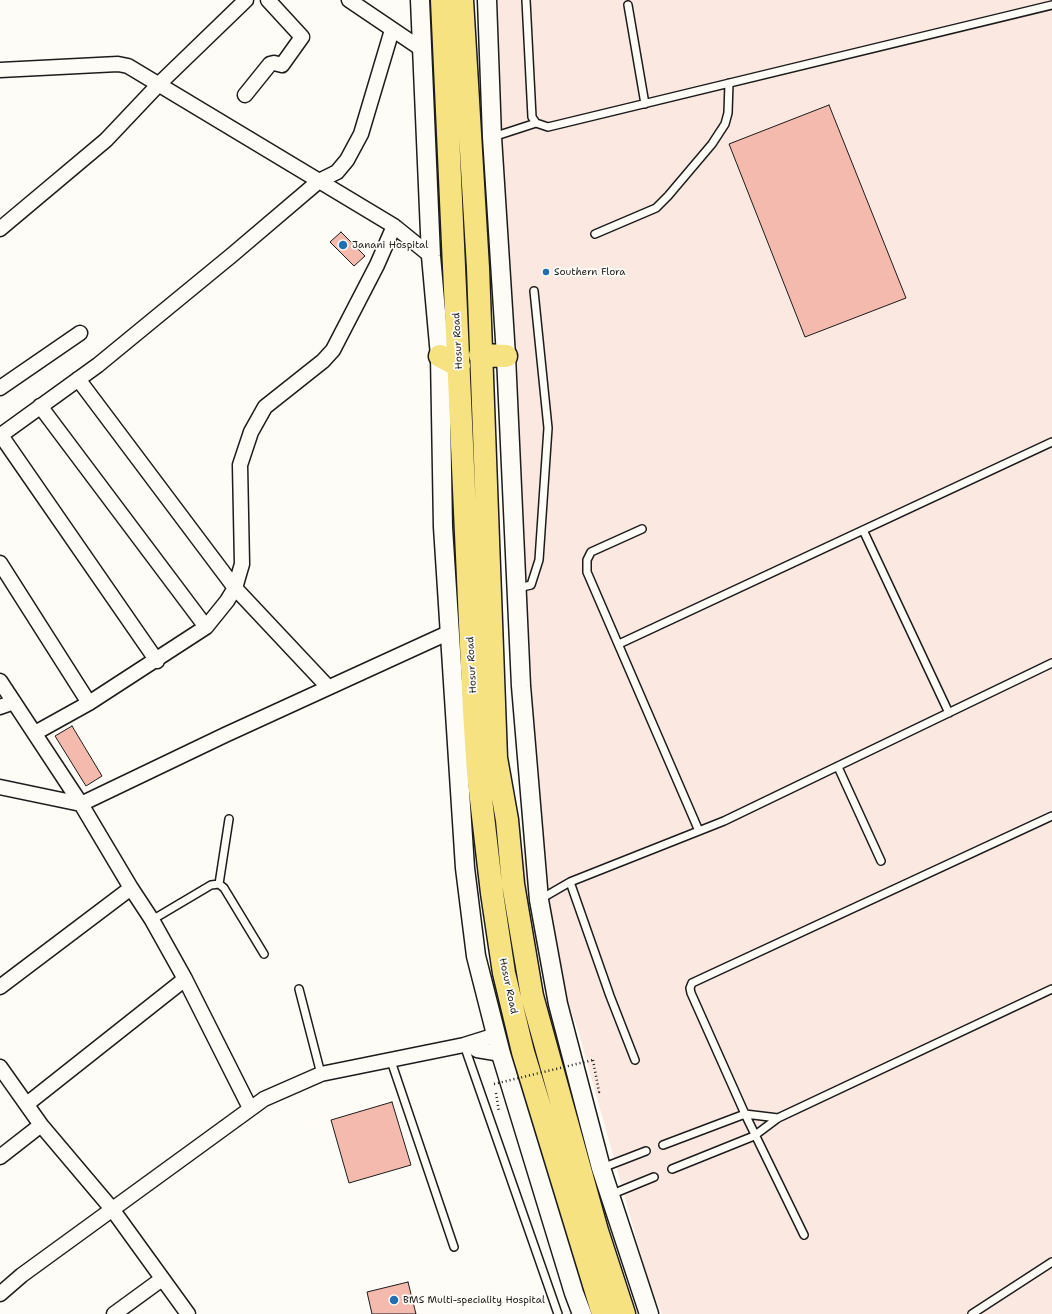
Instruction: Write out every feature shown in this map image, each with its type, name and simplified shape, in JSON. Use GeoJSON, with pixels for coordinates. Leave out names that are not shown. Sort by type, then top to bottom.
{"type":"FeatureCollection","features":[{"type":"Feature","properties":{"kind":"highway","name":"Hosur Road"},"geometry":{"type":"LineString","coordinates":[[442,0],[477,765],[492,893],[504,973],[523,1052],[603,1314]]}},
{"type":"Feature","properties":{"kind":"highway","name":"Hosur Road"},"geometry":{"type":"LineString","coordinates":[[462,0],[478,268],[496,758],[507,820],[513,884],[532,996],[597,1231],[624,1314]]}},
{"type":"Feature","properties":{"kind":"highway"},"geometry":{"type":"LineString","coordinates":[[480,355],[506,356]]}},
{"type":"Feature","properties":{"kind":"highway"},"geometry":{"type":"LineString","coordinates":[[440,356],[459,366]]}},
{"type":"Feature","properties":{"kind":"street"},"geometry":{"type":"LineString","coordinates":[[0,228],[106,140],[159,84],[246,0]]}},
{"type":"Feature","properties":{"kind":"street"},"geometry":{"type":"LineString","coordinates":[[245,95],[270,64],[283,64],[302,37],[268,0]]}},
{"type":"Feature","properties":{"kind":"street"},"geometry":{"type":"LineString","coordinates":[[349,0],[423,50]]}},
{"type":"Feature","properties":{"kind":"street"},"geometry":{"type":"LineString","coordinates":[[420,0],[431,256],[440,356],[444,527],[465,868],[471,919],[476,956],[501,1054],[582,1314]]}},
{"type":"Feature","properties":{"kind":"street"},"geometry":{"type":"LineString","coordinates":[[487,0],[492,137],[506,356],[521,686],[539,900],[558,1004],[601,1168],[649,1314]]}},
{"type":"Feature","properties":{"kind":"street"},"geometry":{"type":"LineString","coordinates":[[157,660],[0,435],[78,379],[232,255],[319,181],[337,172],[347,160],[361,134],[392,30]]}},
{"type":"Feature","properties":{"kind":"street"},"geometry":{"type":"LineString","coordinates":[[0,70],[118,64],[136,70],[394,226],[431,256]]}},
{"type":"Feature","properties":{"kind":"street"},"geometry":{"type":"LineString","coordinates":[[35,733],[89,703],[206,628],[227,602],[235,588],[242,564],[240,465],[250,432],[265,407],[323,361],[333,350],[377,265],[394,226]]}},
{"type":"Feature","properties":{"kind":"street"},"geometry":{"type":"LineString","coordinates":[[0,388],[80,333]]}},
{"type":"Feature","properties":{"kind":"street"},"geometry":{"type":"LineString","coordinates":[[78,379],[235,588],[328,687]]}},
{"type":"Feature","properties":{"kind":"street"},"geometry":{"type":"LineString","coordinates":[[40,406],[206,628]]}},
{"type":"Feature","properties":{"kind":"street"},"geometry":{"type":"LineString","coordinates":[[0,563],[89,703]]}},
{"type":"Feature","properties":{"kind":"street"},"geometry":{"type":"LineString","coordinates":[[0,787],[81,804],[328,687],[450,632]]}},
{"type":"Feature","properties":{"kind":"street"},"geometry":{"type":"LineString","coordinates":[[0,681],[81,804],[131,888],[152,920],[185,978],[250,1108]]}},
{"type":"Feature","properties":{"kind":"street"},"geometry":{"type":"LineString","coordinates":[[0,707],[14,702]]}},
{"type":"Feature","properties":{"kind":"street"},"geometry":{"type":"LineString","coordinates":[[0,987],[131,888]]}},
{"type":"Feature","properties":{"kind":"street"},"geometry":{"type":"LineString","coordinates":[[27,1104],[185,978]]}},
{"type":"Feature","properties":{"kind":"street"},"geometry":{"type":"LineString","coordinates":[[0,1294],[112,1209],[264,1099],[321,1074],[467,1045],[496,1035]]}},
{"type":"Feature","properties":{"kind":"street"},"geometry":{"type":"LineString","coordinates":[[467,1045],[477,1050],[501,1054]]}},
{"type":"Feature","properties":{"kind":"street"},"geometry":{"type":"LineString","coordinates":[[0,1067],[41,1125],[112,1209],[188,1314]]}},
{"type":"Feature","properties":{"kind":"street"},"geometry":{"type":"LineString","coordinates":[[0,1157],[41,1125]]}},
{"type":"Feature","properties":{"kind":"street"},"geometry":{"type":"LineString","coordinates":[[114,1314],[162,1279]]}},
{"type":"Feature","properties":{"kind":"lane"},"geometry":{"type":"LineString","coordinates":[[526,0],[532,117],[536,123]]}},
{"type":"Feature","properties":{"kind":"lane"},"geometry":{"type":"LineString","coordinates":[[628,5],[645,104]]}},
{"type":"Feature","properties":{"kind":"lane"},"geometry":{"type":"LineString","coordinates":[[492,137],[536,123],[548,127],[1052,5]]}},
{"type":"Feature","properties":{"kind":"lane"},"geometry":{"type":"LineString","coordinates":[[595,234],[656,208],[668,196],[712,144],[725,124],[728,113],[729,84]]}},
{"type":"Feature","properties":{"kind":"lane"},"geometry":{"type":"LineString","coordinates":[[516,589],[531,585],[539,560],[548,428],[534,291]]}},
{"type":"Feature","properties":{"kind":"lane"},"geometry":{"type":"LineString","coordinates":[[619,644],[1052,442]]}},
{"type":"Feature","properties":{"kind":"lane"},"geometry":{"type":"LineString","coordinates":[[642,529],[591,552],[587,560],[587,572],[699,831]]}},
{"type":"Feature","properties":{"kind":"lane"},"geometry":{"type":"LineString","coordinates":[[863,530],[949,713]]}},
{"type":"Feature","properties":{"kind":"lane"},"geometry":{"type":"LineString","coordinates":[[539,900],[570,882],[724,821],[1052,663]]}},
{"type":"Feature","properties":{"kind":"lane"},"geometry":{"type":"LineString","coordinates":[[838,767],[881,861]]}},
{"type":"Feature","properties":{"kind":"lane"},"geometry":{"type":"LineString","coordinates":[[804,1234],[754,1136],[691,993],[692,983],[1052,816]]}},
{"type":"Feature","properties":{"kind":"lane"},"geometry":{"type":"LineString","coordinates":[[219,884],[229,819]]}},
{"type":"Feature","properties":{"kind":"lane"},"geometry":{"type":"LineString","coordinates":[[570,882],[634,1060]]}},
{"type":"Feature","properties":{"kind":"lane"},"geometry":{"type":"LineString","coordinates":[[152,920],[211,885],[219,884],[224,888],[264,954]]}},
{"type":"Feature","properties":{"kind":"lane"},"geometry":{"type":"LineString","coordinates":[[299,989],[321,1074]]}},
{"type":"Feature","properties":{"kind":"lane"},"geometry":{"type":"LineString","coordinates":[[672,1169],[754,1136],[778,1118],[1052,989]]}},
{"type":"Feature","properties":{"kind":"lane"},"geometry":{"type":"LineString","coordinates":[[467,1045],[558,1314]]}},
{"type":"Feature","properties":{"kind":"lane"},"geometry":{"type":"LineString","coordinates":[[391,1061],[454,1247]]}},
{"type":"Feature","properties":{"kind":"lane"},"geometry":{"type":"LineString","coordinates":[[663,1145],[745,1114],[778,1118]]}},
{"type":"Feature","properties":{"kind":"lane"},"geometry":{"type":"LineString","coordinates":[[601,1168],[646,1151]]}},
{"type":"Feature","properties":{"kind":"lane"},"geometry":{"type":"LineString","coordinates":[[610,1195],[654,1177]]}},
{"type":"Feature","properties":{"kind":"lane"},"geometry":{"type":"LineString","coordinates":[[972,1314],[1052,1262]]}},
{"type":"Feature","properties":{"kind":"path"},"geometry":{"type":"LineString","coordinates":[[499,1116],[494,1084],[593,1060],[599,1092]]}},
{"type":"Feature","properties":{"kind":"shaded area"},"geometry":{"type":"Polygon","coordinates":[[[483,0],[1052,0],[1052,1314],[662,1314],[650,1287],[578,1030],[525,888],[483,0]]]}},
{"type":"Feature","properties":{"kind":"building"},"geometry":{"type":"Polygon","coordinates":[[[829,105],[906,298],[805,337],[729,144],[829,105]]]}},
{"type":"Feature","properties":{"kind":"building"},"geometry":{"type":"Polygon","coordinates":[[[341,232],[365,256],[354,266],[330,242],[341,232]]]}},
{"type":"Feature","properties":{"kind":"building"},"geometry":{"type":"Polygon","coordinates":[[[72,726],[102,776],[86,786],[55,736],[72,726]]]}},
{"type":"Feature","properties":{"kind":"building"},"geometry":{"type":"Polygon","coordinates":[[[392,1102],[411,1165],[349,1183],[331,1120],[392,1102]]]}},
{"type":"Feature","properties":{"kind":"building"},"geometry":{"type":"Polygon","coordinates":[[[408,1282],[416,1314],[372,1314],[367,1292],[408,1282]]]}},
{"type":"Feature","properties":{"kind":"place","name":"Janani Hospital"},"geometry":{"type":"Point","coordinates":[343,245]}},
{"type":"Feature","properties":{"kind":"place","name":"Southern Flora"},"geometry":{"type":"Point","coordinates":[546,272]}},
{"type":"Feature","properties":{"kind":"place","name":"BMS Multi-speciality Hospital"},"geometry":{"type":"Point","coordinates":[394,1300]}}]}
